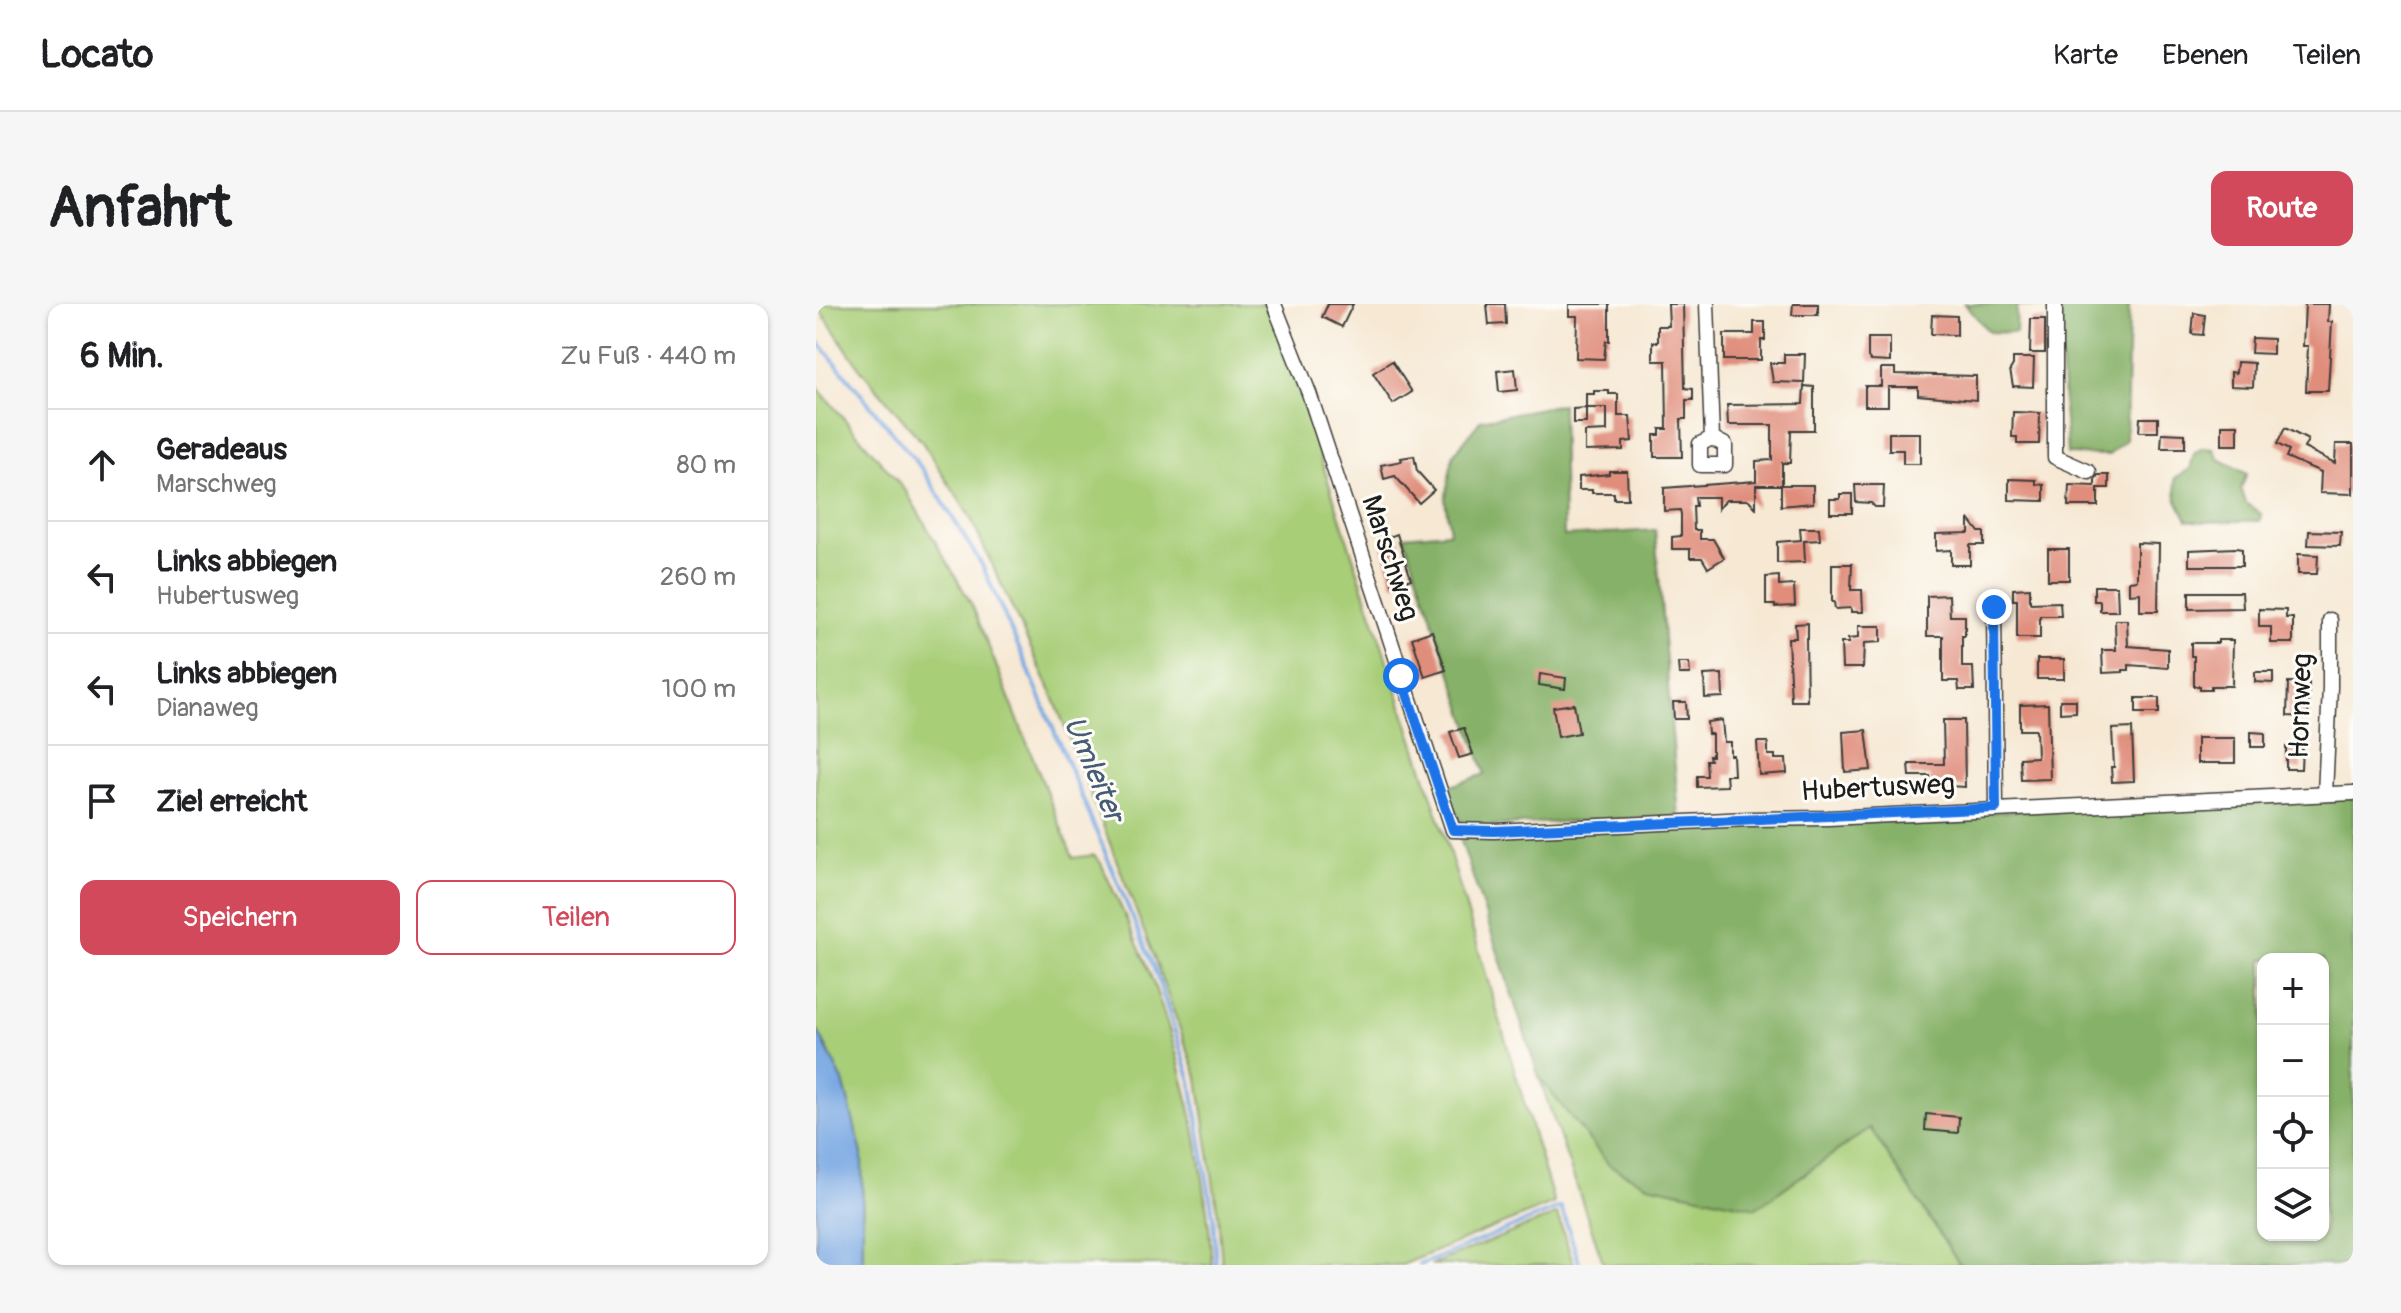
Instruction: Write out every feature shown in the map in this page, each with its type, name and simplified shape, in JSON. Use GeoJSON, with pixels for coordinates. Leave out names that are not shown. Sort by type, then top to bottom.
{"type":"FeatureCollection","features":[{"type":"Feature","properties":{"kind":"street","name":"Marschweg"},"geometry":{"type":"LineString","coordinates":[[1274,304],[1309,393],[1453,830]]}},
{"type":"Feature","properties":{"kind":"street"},"geometry":{"type":"LineString","coordinates":[[1707,304],[1712,438]]}},
{"type":"Feature","properties":{"kind":"street"},"geometry":{"type":"LineString","coordinates":[[2055,304],[2055,457],[2089,472]]}},
{"type":"Feature","properties":{"kind":"street"},"geometry":{"type":"LineString","coordinates":[[1994,607],[1996,808]]}},
{"type":"Feature","properties":{"kind":"street","name":"Hornweg"},"geometry":{"type":"LineString","coordinates":[[2325,794],[2330,620]]}},
{"type":"Feature","properties":{"kind":"street","name":"Hubertusweg"},"geometry":{"type":"LineString","coordinates":[[1453,830],[1828,818],[2353,793]]}},
{"type":"Feature","properties":{"kind":"green space"},"geometry":{"type":"Polygon","coordinates":[[[816,304],[1270,304],[1445,837],[1554,1203],[1402,1265],[1222,1265],[1218,1215],[1198,1079],[1052,694],[970,517],[922,442],[860,369],[816,304]]]}},
{"type":"Feature","properties":{"kind":"green space"},"geometry":{"type":"Polygon","coordinates":[[[1965,304],[2129,304],[2126,440],[2109,455],[2067,454],[2058,307],[2017,306],[2016,333],[1989,332],[1965,304]]]}},
{"type":"Feature","properties":{"kind":"green space"},"geometry":{"type":"Polygon","coordinates":[[[816,386],[906,491],[972,605],[1073,858],[1094,855],[1101,863],[1128,922],[1165,1016],[1185,1086],[1205,1193],[1212,1265],[863,1265],[862,1154],[843,1081],[816,1027],[816,386]]]}},
{"type":"Feature","properties":{"kind":"green space"},"geometry":{"type":"Polygon","coordinates":[[[1562,404],[1564,536],[1655,530],[1679,816],[1463,827],[1445,788],[1485,774],[1404,536],[1450,532],[1445,500],[1453,455],[1481,420],[1562,404]]]}},
{"type":"Feature","properties":{"kind":"green space"},"geometry":{"type":"Polygon","coordinates":[[[2202,448],[2214,449],[2219,459],[2247,474],[2241,488],[2246,503],[2261,514],[2260,521],[2187,520],[2177,500],[2175,478],[2190,469],[2194,454],[2202,448]]]}},
{"type":"Feature","properties":{"kind":"green space"},"geometry":{"type":"Polygon","coordinates":[[[2353,797],[2353,1265],[1960,1265],[1870,1128],[1756,1208],[1648,1185],[1610,1166],[1539,1077],[1459,835],[2353,797]]]}},
{"type":"Feature","properties":{"kind":"green space"},"geometry":{"type":"Polygon","coordinates":[[[1539,1077],[1610,1166],[1756,1208],[1870,1128],[1960,1265],[1604,1265],[1539,1077]]]}},
{"type":"Feature","properties":{"kind":"green space"},"geometry":{"type":"Polygon","coordinates":[[[1557,1214],[1574,1265],[1431,1265],[1557,1214]]]}},
{"type":"Feature","properties":{"kind":"water"},"geometry":{"type":"Polygon","coordinates":[[[816,1027],[843,1081],[862,1154],[863,1265],[816,1265],[816,1027]]]}},
{"type":"Feature","properties":{"kind":"building"},"geometry":{"type":"Polygon","coordinates":[[[1328,304],[1353,304],[1342,327],[1322,317],[1328,304]]]}},
{"type":"Feature","properties":{"kind":"building"},"geometry":{"type":"Polygon","coordinates":[[[1487,304],[1505,304],[1506,324],[1489,325],[1487,304]]]}},
{"type":"Feature","properties":{"kind":"building"},"geometry":{"type":"Polygon","coordinates":[[[1569,304],[1609,304],[1609,341],[1606,341],[1604,359],[1576,358],[1577,316],[1569,316],[1569,304]]]}},
{"type":"Feature","properties":{"kind":"building"},"geometry":{"type":"Polygon","coordinates":[[[1668,304],[1683,304],[1685,388],[1693,389],[1693,400],[1686,400],[1686,419],[1681,419],[1682,457],[1654,457],[1654,435],[1660,435],[1660,429],[1667,429],[1666,361],[1653,361],[1653,342],[1658,342],[1658,326],[1669,326],[1668,304]]]}},
{"type":"Feature","properties":{"kind":"building"},"geometry":{"type":"Polygon","coordinates":[[[1793,304],[1818,304],[1818,315],[1792,315],[1793,304]]]}},
{"type":"Feature","properties":{"kind":"building"},"geometry":{"type":"Polygon","coordinates":[[[2305,304],[2329,304],[2328,322],[2332,322],[2328,391],[2306,391],[2308,346],[2303,346],[2305,304]]]}},
{"type":"Feature","properties":{"kind":"building"},"geometry":{"type":"Polygon","coordinates":[[[2194,313],[2205,315],[2203,335],[2192,334],[2194,313]]]}},
{"type":"Feature","properties":{"kind":"building"},"geometry":{"type":"Polygon","coordinates":[[[1932,315],[1957,316],[1957,335],[1931,334],[1932,315]]]}},
{"type":"Feature","properties":{"kind":"building"},"geometry":{"type":"Polygon","coordinates":[[[2031,319],[2045,319],[2045,353],[2030,353],[2031,319]]]}},
{"type":"Feature","properties":{"kind":"building"},"geometry":{"type":"Polygon","coordinates":[[[1754,322],[1765,322],[1761,360],[1724,360],[1724,334],[1754,334],[1754,322]]]}},
{"type":"Feature","properties":{"kind":"building"},"geometry":{"type":"Polygon","coordinates":[[[1868,338],[1890,338],[1890,362],[1871,361],[1868,357],[1868,338]]]}},
{"type":"Feature","properties":{"kind":"building"},"geometry":{"type":"Polygon","coordinates":[[[2252,338],[2273,339],[2273,354],[2251,353],[2252,338]]]}},
{"type":"Feature","properties":{"kind":"building"},"geometry":{"type":"Polygon","coordinates":[[[1784,354],[1805,354],[1804,383],[1773,382],[1770,363],[1784,363],[1784,354]]]}},
{"type":"Feature","properties":{"kind":"building"},"geometry":{"type":"Polygon","coordinates":[[[2013,358],[2034,358],[2033,387],[2013,386],[2010,370],[2013,358]]]}},
{"type":"Feature","properties":{"kind":"building"},"geometry":{"type":"Polygon","coordinates":[[[1392,361],[1412,392],[1393,404],[1373,373],[1392,361]]]}},
{"type":"Feature","properties":{"kind":"building"},"geometry":{"type":"Polygon","coordinates":[[[2237,362],[2254,363],[2253,387],[2231,386],[2231,372],[2236,373],[2237,362]]]}},
{"type":"Feature","properties":{"kind":"building"},"geometry":{"type":"Polygon","coordinates":[[[1881,368],[1895,368],[1895,374],[1976,376],[1976,400],[1918,395],[1918,387],[1888,387],[1888,406],[1865,406],[1865,386],[1881,386],[1881,368]]]}},
{"type":"Feature","properties":{"kind":"building"},"geometry":{"type":"Polygon","coordinates":[[[1515,369],[1517,390],[1499,392],[1497,371],[1515,369]]]}},
{"type":"Feature","properties":{"kind":"building"},"geometry":{"type":"Polygon","coordinates":[[[1804,386],[1814,387],[1814,430],[1791,430],[1790,463],[1782,463],[1782,485],[1756,485],[1756,508],[1749,500],[1726,500],[1718,509],[1718,497],[1695,497],[1694,530],[1700,530],[1700,539],[1713,539],[1724,558],[1708,568],[1702,558],[1690,558],[1690,549],[1672,549],[1672,537],[1681,536],[1681,514],[1680,510],[1664,511],[1664,488],[1756,481],[1756,461],[1772,460],[1772,425],[1728,425],[1727,405],[1803,404],[1804,386]]]}},
{"type":"Feature","properties":{"kind":"building"},"geometry":{"type":"Polygon","coordinates":[[[1594,391],[1618,394],[1618,416],[1630,416],[1632,441],[1623,442],[1623,450],[1585,451],[1585,432],[1607,431],[1607,408],[1586,408],[1586,394],[1594,394],[1594,391]]]}},
{"type":"Feature","properties":{"kind":"building"},"geometry":{"type":"Polygon","coordinates":[[[1586,408],[1586,423],[1573,423],[1573,409],[1586,408]]]}},
{"type":"Feature","properties":{"kind":"building"},"geometry":{"type":"Polygon","coordinates":[[[2013,412],[2040,413],[2039,444],[2017,444],[2017,437],[2012,437],[2013,412]]]}},
{"type":"Feature","properties":{"kind":"building"},"geometry":{"type":"Polygon","coordinates":[[[2140,418],[2158,418],[2158,432],[2139,432],[2140,418]]]}},
{"type":"Feature","properties":{"kind":"building"},"geometry":{"type":"Polygon","coordinates":[[[2222,425],[2238,425],[2238,445],[2222,445],[2222,425]]]}},
{"type":"Feature","properties":{"kind":"building"},"geometry":{"type":"Polygon","coordinates":[[[2285,428],[2308,440],[2304,448],[2335,463],[2336,444],[2353,444],[2353,494],[2320,493],[2321,472],[2286,457],[2289,450],[2277,444],[2285,428]]]}},
{"type":"Feature","properties":{"kind":"building"},"geometry":{"type":"Polygon","coordinates":[[[1889,433],[1920,433],[1920,464],[1903,464],[1903,450],[1889,450],[1889,433]]]}},
{"type":"Feature","properties":{"kind":"building"},"geometry":{"type":"Polygon","coordinates":[[[2162,433],[2185,434],[2185,448],[2161,448],[2162,433]]]}},
{"type":"Feature","properties":{"kind":"building"},"geometry":{"type":"Polygon","coordinates":[[[1414,456],[1417,471],[1434,490],[1419,503],[1395,476],[1384,479],[1381,465],[1414,456]]]}},
{"type":"Feature","properties":{"kind":"building"},"geometry":{"type":"Polygon","coordinates":[[[1609,471],[1627,471],[1628,499],[1614,499],[1614,493],[1579,490],[1579,477],[1609,474],[1609,471]]]}},
{"type":"Feature","properties":{"kind":"building"},"geometry":{"type":"Polygon","coordinates":[[[2098,475],[2109,475],[2109,488],[2098,488],[2098,506],[2068,506],[2069,485],[2095,486],[2098,475]]]}},
{"type":"Feature","properties":{"kind":"building"},"geometry":{"type":"Polygon","coordinates":[[[2009,479],[2036,480],[2036,484],[2044,485],[2044,501],[2009,500],[2009,479]]]}},
{"type":"Feature","properties":{"kind":"building"},"geometry":{"type":"Polygon","coordinates":[[[1781,485],[1813,485],[1813,503],[1781,506],[1781,485]]]}},
{"type":"Feature","properties":{"kind":"building"},"geometry":{"type":"Polygon","coordinates":[[[1855,485],[1884,485],[1883,507],[1856,502],[1855,485]]]}},
{"type":"Feature","properties":{"kind":"building"},"geometry":{"type":"Polygon","coordinates":[[[1840,494],[1852,494],[1852,513],[1830,513],[1830,499],[1840,499],[1840,494]]]}},
{"type":"Feature","properties":{"kind":"building"},"geometry":{"type":"Polygon","coordinates":[[[1969,519],[1979,532],[1984,532],[1984,545],[1970,545],[1970,565],[1951,565],[1951,550],[1936,551],[1936,534],[1969,533],[1969,519]]]}},
{"type":"Feature","properties":{"kind":"building"},"geometry":{"type":"Polygon","coordinates":[[[1800,528],[1819,528],[1820,540],[1804,541],[1805,562],[1777,563],[1777,542],[1801,540],[1800,528]]]}},
{"type":"Feature","properties":{"kind":"building"},"geometry":{"type":"Polygon","coordinates":[[[2309,531],[2341,532],[2340,546],[2308,545],[2309,531]]]}},
{"type":"Feature","properties":{"kind":"building"},"geometry":{"type":"Polygon","coordinates":[[[1397,534],[1411,579],[1393,585],[1381,540],[1397,534]]]}},
{"type":"Feature","properties":{"kind":"building"},"geometry":{"type":"Polygon","coordinates":[[[2137,543],[2159,544],[2158,611],[2140,611],[2140,593],[2129,594],[2129,581],[2137,580],[2137,543]]]}},
{"type":"Feature","properties":{"kind":"building"},"geometry":{"type":"Polygon","coordinates":[[[2048,549],[2069,549],[2069,580],[2048,580],[2048,549]]]}},
{"type":"Feature","properties":{"kind":"building"},"geometry":{"type":"Polygon","coordinates":[[[2242,549],[2242,566],[2189,566],[2189,550],[2242,549]]]}},
{"type":"Feature","properties":{"kind":"building"},"geometry":{"type":"Polygon","coordinates":[[[2298,554],[2318,555],[2317,574],[2298,574],[2298,554]]]}},
{"type":"Feature","properties":{"kind":"building"},"geometry":{"type":"Polygon","coordinates":[[[1832,564],[1852,564],[1851,590],[1862,590],[1863,612],[1851,612],[1851,608],[1835,609],[1832,602],[1832,564]]]}},
{"type":"Feature","properties":{"kind":"building"},"geometry":{"type":"Polygon","coordinates":[[[1779,576],[1779,586],[1794,585],[1795,606],[1766,605],[1766,577],[1779,576]]]}},
{"type":"Feature","properties":{"kind":"building"},"geometry":{"type":"Polygon","coordinates":[[[2094,586],[2117,586],[2118,611],[2100,611],[2100,601],[2094,601],[2094,586]]]}},
{"type":"Feature","properties":{"kind":"building"},"geometry":{"type":"Polygon","coordinates":[[[2030,588],[2030,603],[2060,602],[2061,616],[2040,616],[2040,638],[2017,638],[2017,600],[2013,600],[2013,589],[2030,588]]]}},
{"type":"Feature","properties":{"kind":"building"},"geometry":{"type":"Polygon","coordinates":[[[2189,592],[2242,592],[2243,608],[2189,609],[2189,592]]]}},
{"type":"Feature","properties":{"kind":"building"},"geometry":{"type":"Polygon","coordinates":[[[1949,595],[1950,616],[1965,616],[1962,667],[1973,667],[1974,690],[1959,690],[1958,681],[1943,681],[1943,636],[1927,636],[1927,596],[1949,595]]]}},
{"type":"Feature","properties":{"kind":"building"},"geometry":{"type":"Polygon","coordinates":[[[2259,609],[2286,610],[2286,618],[2293,618],[2293,643],[2271,643],[2271,627],[2259,627],[2259,609]]]}},
{"type":"Feature","properties":{"kind":"building"},"geometry":{"type":"Polygon","coordinates":[[[2115,620],[2127,620],[2128,646],[2168,649],[2168,668],[2129,665],[2129,670],[2123,672],[2103,673],[2102,650],[2116,650],[2115,620]]]}},
{"type":"Feature","properties":{"kind":"building"},"geometry":{"type":"Polygon","coordinates":[[[1808,623],[1807,701],[1791,701],[1788,638],[1796,638],[1795,624],[1808,623]]]}},
{"type":"Feature","properties":{"kind":"building"},"geometry":{"type":"Polygon","coordinates":[[[1858,626],[1881,626],[1881,642],[1864,643],[1863,668],[1842,668],[1841,643],[1858,638],[1858,626]]]}},
{"type":"Feature","properties":{"kind":"building"},"geometry":{"type":"Polygon","coordinates":[[[1432,631],[1446,670],[1425,677],[1412,638],[1432,631]]]}},
{"type":"Feature","properties":{"kind":"building"},"geometry":{"type":"Polygon","coordinates":[[[2218,640],[2233,640],[2232,686],[2211,686],[2211,690],[2200,690],[2200,686],[2194,686],[2191,643],[2218,643],[2218,640]]]}},
{"type":"Feature","properties":{"kind":"building"},"geometry":{"type":"Polygon","coordinates":[[[2037,659],[2064,659],[2064,679],[2037,679],[2037,659]]]}},
{"type":"Feature","properties":{"kind":"building"},"geometry":{"type":"Polygon","coordinates":[[[1678,663],[1689,663],[1690,674],[1679,674],[1678,663]]]}},
{"type":"Feature","properties":{"kind":"building"},"geometry":{"type":"Polygon","coordinates":[[[2255,672],[2273,672],[2273,683],[2255,682],[2255,672]]]}},
{"type":"Feature","properties":{"kind":"building"},"geometry":{"type":"Polygon","coordinates":[[[1540,674],[1566,678],[1565,689],[1539,685],[1540,674]]]}},
{"type":"Feature","properties":{"kind":"building"},"geometry":{"type":"Polygon","coordinates":[[[1722,674],[1723,697],[1705,698],[1704,675],[1722,674]]]}},
{"type":"Feature","properties":{"kind":"building"},"geometry":{"type":"Polygon","coordinates":[[[2288,682],[2309,683],[2308,717],[2287,716],[2288,682]]]}},
{"type":"Feature","properties":{"kind":"building"},"geometry":{"type":"Polygon","coordinates":[[[2136,698],[2159,698],[2159,713],[2136,713],[2136,698]]]}},
{"type":"Feature","properties":{"kind":"building"},"geometry":{"type":"Polygon","coordinates":[[[2060,700],[2076,700],[2076,712],[2060,713],[2060,700]]]}},
{"type":"Feature","properties":{"kind":"building"},"geometry":{"type":"Polygon","coordinates":[[[1673,702],[1686,702],[1687,719],[1674,719],[1673,702]]]}},
{"type":"Feature","properties":{"kind":"building"},"geometry":{"type":"Polygon","coordinates":[[[1574,704],[1579,733],[1558,737],[1553,707],[1574,704]]]}},
{"type":"Feature","properties":{"kind":"building"},"geometry":{"type":"Polygon","coordinates":[[[2048,704],[2050,779],[2021,780],[2020,758],[2037,757],[2036,730],[2020,730],[2020,705],[2048,704]]]}},
{"type":"Feature","properties":{"kind":"building"},"geometry":{"type":"Polygon","coordinates":[[[1722,720],[1724,742],[1730,742],[1730,755],[1733,755],[1734,775],[1726,775],[1727,786],[1697,787],[1697,776],[1707,776],[1706,760],[1712,756],[1712,734],[1708,734],[1707,722],[1722,720]]]}},
{"type":"Feature","properties":{"kind":"building"},"geometry":{"type":"Polygon","coordinates":[[[1943,720],[1964,720],[1965,787],[1930,785],[1930,776],[1910,776],[1909,764],[1944,764],[1943,720]]]}},
{"type":"Feature","properties":{"kind":"building"},"geometry":{"type":"Polygon","coordinates":[[[1464,728],[1473,754],[1459,758],[1450,732],[1464,728]]]}},
{"type":"Feature","properties":{"kind":"building"},"geometry":{"type":"Polygon","coordinates":[[[2132,728],[2134,781],[2112,782],[2112,729],[2132,728]]]}},
{"type":"Feature","properties":{"kind":"building"},"geometry":{"type":"Polygon","coordinates":[[[1866,730],[1871,770],[1845,772],[1843,732],[1866,730]]]}},
{"type":"Feature","properties":{"kind":"building"},"geometry":{"type":"Polygon","coordinates":[[[2251,732],[2265,733],[2265,747],[2251,747],[2251,732]]]}},
{"type":"Feature","properties":{"kind":"building"},"geometry":{"type":"Polygon","coordinates":[[[2197,738],[2235,738],[2235,763],[2197,763],[2197,738]]]}},
{"type":"Feature","properties":{"kind":"building"},"geometry":{"type":"Polygon","coordinates":[[[1757,742],[1768,742],[1768,755],[1786,759],[1787,773],[1759,775],[1757,742]]]}},
{"type":"Feature","properties":{"kind":"building"},"geometry":{"type":"Polygon","coordinates":[[[2286,747],[2302,748],[2301,769],[2286,769],[2286,747]]]}},
{"type":"Feature","properties":{"kind":"building"},"geometry":{"type":"Polygon","coordinates":[[[1926,1114],[1959,1117],[1958,1133],[1925,1130],[1926,1114]]]}},
{"type":"Feature","properties":{"kind":"waterway","name":"Umleiter"},"geometry":{"type":"LineString","coordinates":[[816,339],[923,470],[982,565],[1027,666],[1157,976],[1191,1081],[1213,1215],[1216,1265]]}},
{"type":"Feature","properties":{"kind":"waterway"},"geometry":{"type":"LineString","coordinates":[[1420,1265],[1561,1207],[1580,1265]]}},
{"type":"Feature","properties":{"kind":"route"},"geometry":{"type":"LineString","coordinates":[[1401,676],[1453,830],[1828,818],[1996,808],[1994,607]]}}]}
